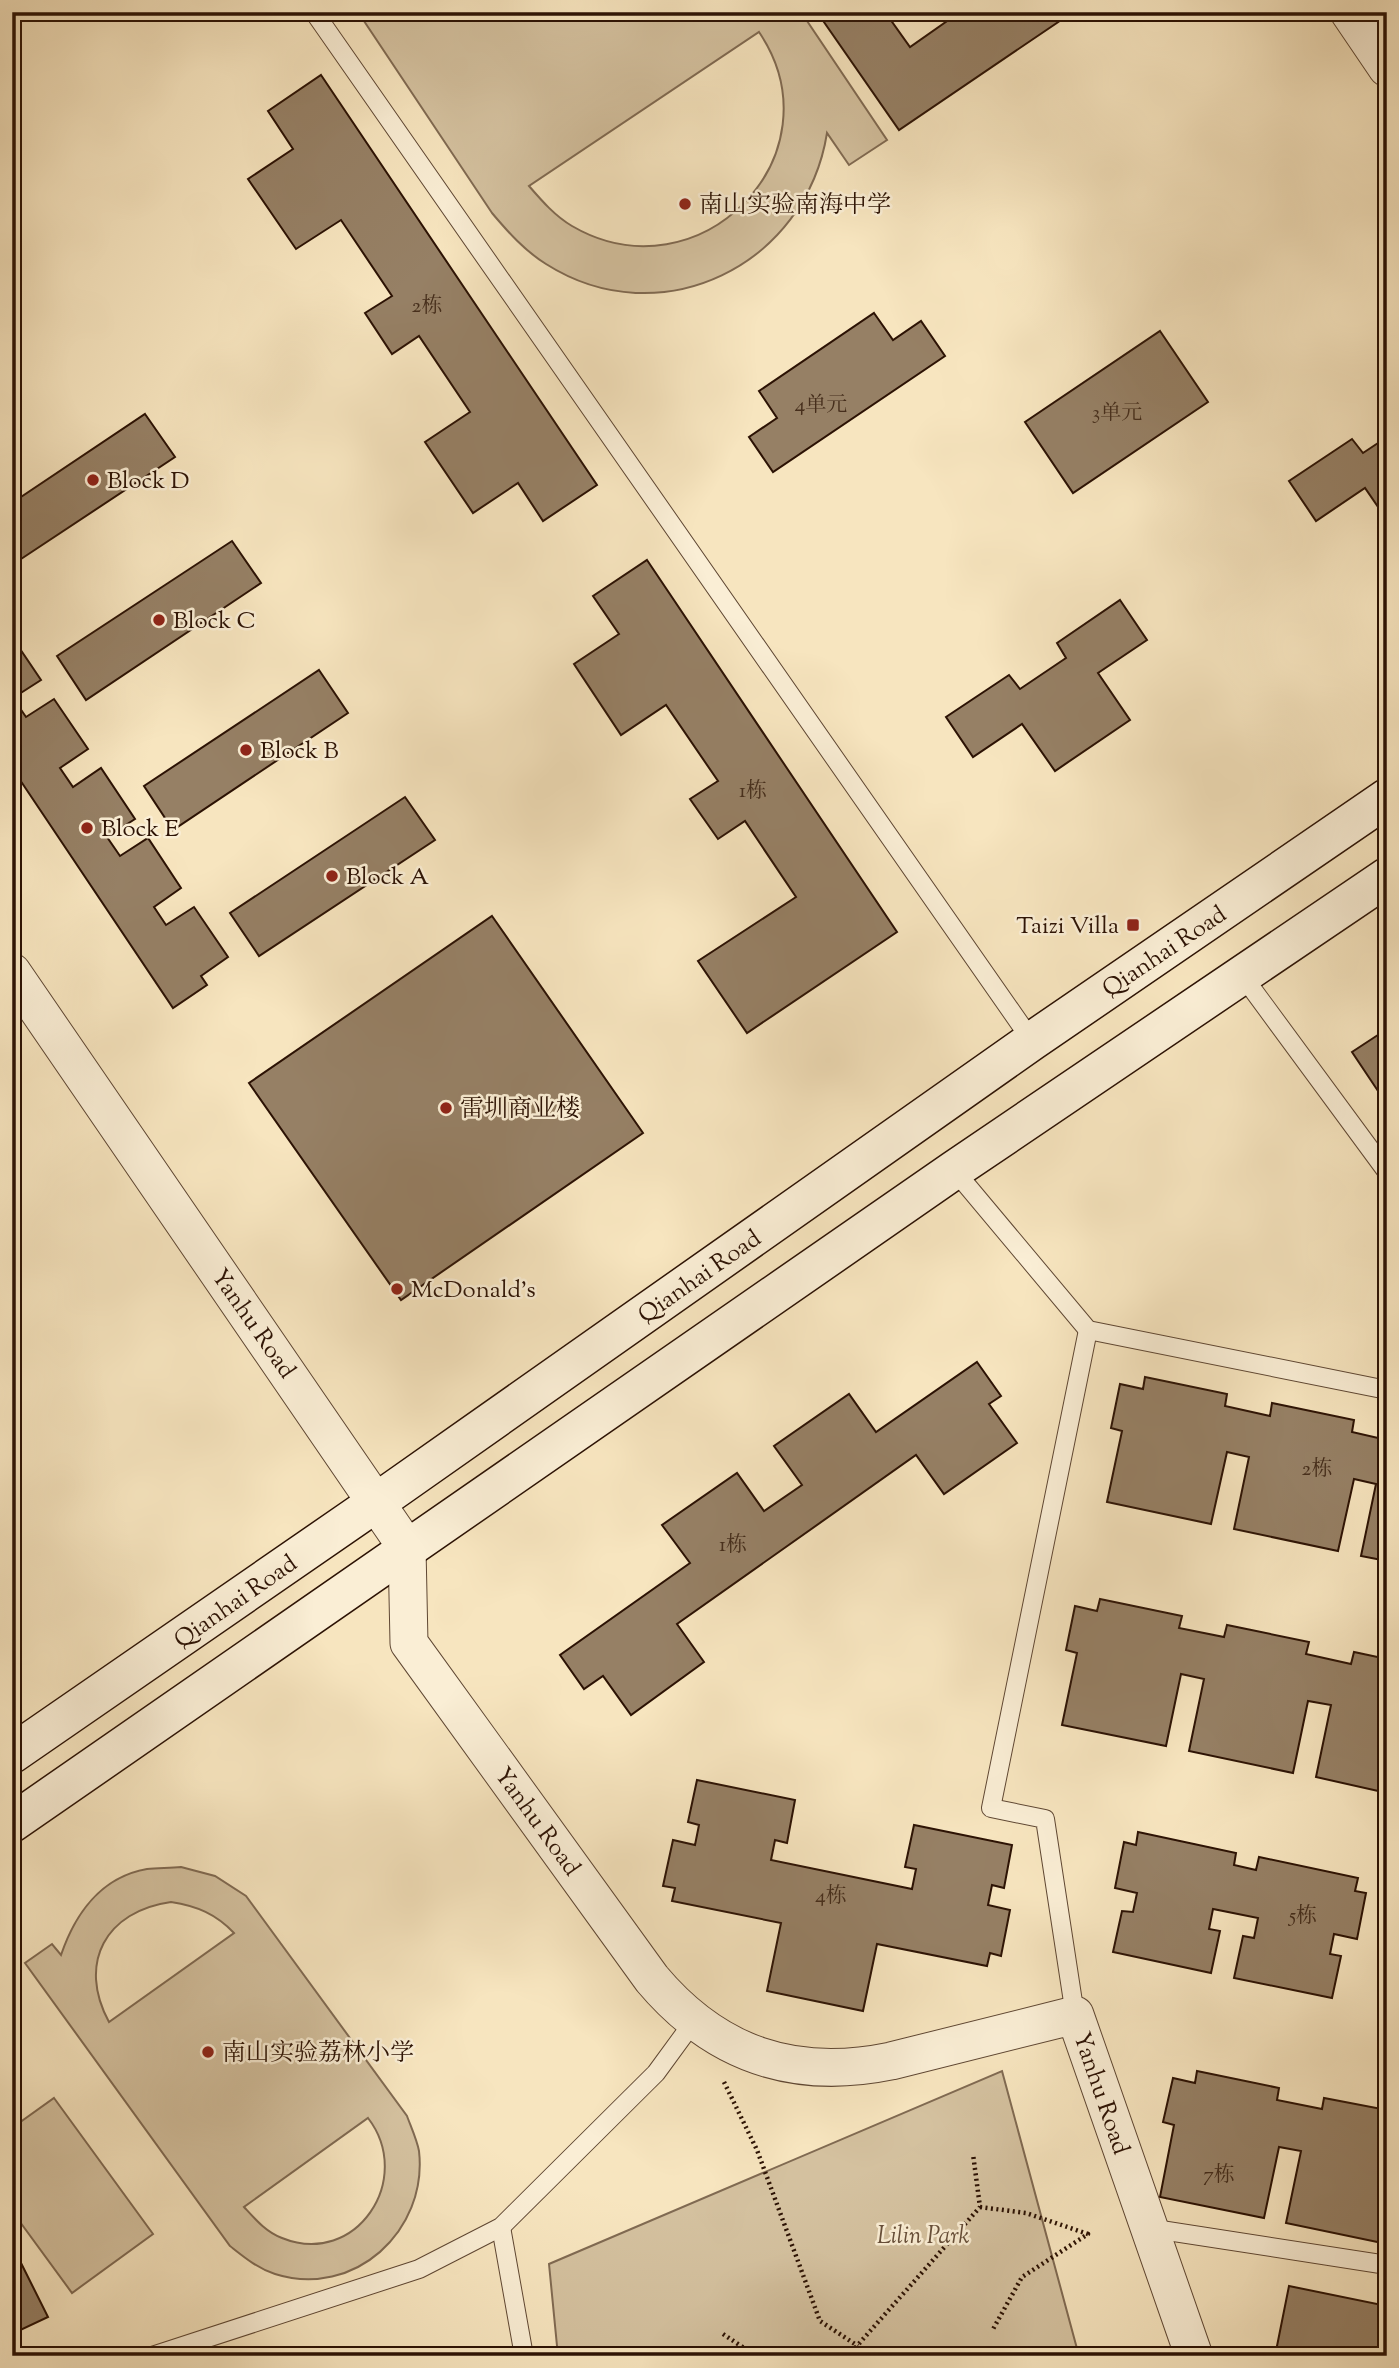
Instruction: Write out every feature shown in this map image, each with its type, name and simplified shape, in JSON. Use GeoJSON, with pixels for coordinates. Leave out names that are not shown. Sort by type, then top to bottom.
{"type":"FeatureCollection","features":[{"type":"Feature","properties":{"kind":"street"},"geometry":{"type":"LineString","coordinates":[[1349,12],[1387,68]]}},
{"type":"Feature","properties":{"kind":"street","name":"Qianhai Road"},"geometry":{"type":"LineString","coordinates":[[12,1754],[377,1502],[1032,1041],[1387,798]]}},
{"type":"Feature","properties":{"kind":"street"},"geometry":{"type":"LineString","coordinates":[[12,1824],[954,1170],[1387,877]]}},
{"type":"Feature","properties":{"kind":"street","name":"Yanhu Road"},"geometry":{"type":"LineString","coordinates":[[12,972],[407,1548],[409,1643],[671,2002],[718,2038],[745,2052],[774,2062],[832,2069],[891,2061],[1075,2015],[1194,2356]]}},
{"type":"Feature","properties":{"kind":"lane"},"geometry":{"type":"LineString","coordinates":[[314,12],[1032,1041]]}},
{"type":"Feature","properties":{"kind":"lane"},"geometry":{"type":"LineString","coordinates":[[1242,975],[1387,1172]]}},
{"type":"Feature","properties":{"kind":"lane"},"geometry":{"type":"LineString","coordinates":[[954,1170],[1088,1330],[1387,1391]]}},
{"type":"Feature","properties":{"kind":"lane"},"geometry":{"type":"LineString","coordinates":[[1075,2015],[1045,1819],[991,1808],[1088,1330]]}},
{"type":"Feature","properties":{"kind":"lane"},"geometry":{"type":"LineString","coordinates":[[152,2356],[419,2269],[501,2227],[656,2073],[694,2021]]}},
{"type":"Feature","properties":{"kind":"lane"},"geometry":{"type":"LineString","coordinates":[[501,2227],[524,2356]]}},
{"type":"Feature","properties":{"kind":"lane"},"geometry":{"type":"LineString","coordinates":[[1148,2228],[1387,2265]]}},
{"type":"Feature","properties":{"kind":"path"},"geometry":{"type":"LineString","coordinates":[[757,2150],[820,2321],[858,2346]]}},
{"type":"Feature","properties":{"kind":"path"},"geometry":{"type":"LineString","coordinates":[[848,2356],[980,2207],[973,2154]]}},
{"type":"Feature","properties":{"kind":"path"},"geometry":{"type":"LineString","coordinates":[[980,2207],[1026,2213],[1088,2234],[1022,2277],[992,2331]]}},
{"type":"Feature","properties":{"kind":"path"},"geometry":{"type":"LineString","coordinates":[[723,2334],[756,2356]]}},
{"type":"Feature","properties":{"kind":"green space"},"geometry":{"type":"Polygon","coordinates":[[[358,12],[801,12],[887,140],[849,165],[827,133],[814,180],[790,219],[759,252],[722,275],[680,289],[635,293],[590,285],[538,259],[517,241],[492,213],[358,12]],[[759,32],[529,186],[554,213],[572,226],[620,244],[666,244],[709,230],[744,203],[770,167],[783,125],[780,79],[759,32]]]}},
{"type":"Feature","properties":{"kind":"green space"},"geometry":{"type":"Polygon","coordinates":[[[181,1867],[215,1876],[246,1896],[407,2116],[419,2151],[419,2180],[411,2207],[398,2232],[380,2252],[358,2267],[332,2277],[304,2279],[268,2272],[230,2246],[25,1963],[52,1944],[61,1955],[82,1912],[103,1889],[116,1880],[147,1869],[181,1867]],[[171,1902],[148,1907],[129,1916],[114,1928],[104,1943],[97,1960],[96,1980],[109,2022],[234,1933],[206,1912],[171,1902]],[[368,2118],[244,2207],[261,2225],[276,2235],[309,2244],[333,2240],[354,2229],[370,2212],[381,2191],[385,2167],[381,2142],[368,2118]]]}},
{"type":"Feature","properties":{"kind":"green space","name":"Lilin Park"},"geometry":{"type":"Polygon","coordinates":[[[1002,2071],[1079,2356],[558,2356],[549,2264],[1002,2071]]]}},
{"type":"Feature","properties":{"kind":"green space"},"geometry":{"type":"Polygon","coordinates":[[[54,2098],[153,2234],[72,2293],[12,2211],[12,2128],[54,2098]]]}},
{"type":"Feature","properties":{"kind":"building"},"geometry":{"type":"Polygon","coordinates":[[[817,12],[885,12],[910,47],[960,12],[1073,12],[899,130],[817,12]]]}},
{"type":"Feature","properties":{"kind":"building"},"geometry":{"type":"Polygon","coordinates":[[[321,75],[597,485],[543,521],[518,483],[473,513],[425,442],[470,412],[419,336],[392,354],[365,313],[392,296],[341,220],[296,249],[248,179],[293,149],[268,111],[321,75]]]}},
{"type":"Feature","properties":{"kind":"building"},"geometry":{"type":"Polygon","coordinates":[[[874,313],[893,340],[921,321],[945,356],[773,472],[749,437],[777,418],[759,391],[874,313]]]}},
{"type":"Feature","properties":{"kind":"building"},"geometry":{"type":"Polygon","coordinates":[[[1160,331],[1208,402],[1073,493],[1025,422],[1160,331]]]}},
{"type":"Feature","properties":{"kind":"building","name":"Block D"},"geometry":{"type":"Polygon","coordinates":[[[145,414],[175,457],[12,565],[12,503],[145,414]]]}},
{"type":"Feature","properties":{"kind":"building"},"geometry":{"type":"Polygon","coordinates":[[[1387,437],[1387,520],[1365,488],[1316,521],[1289,481],[1352,439],[1363,453],[1387,437]]]}},
{"type":"Feature","properties":{"kind":"building","name":"Block C"},"geometry":{"type":"Polygon","coordinates":[[[232,541],[261,583],[86,700],[57,656],[232,541]]]}},
{"type":"Feature","properties":{"kind":"building"},"geometry":{"type":"Polygon","coordinates":[[[647,560],[897,932],[747,1033],[698,961],[796,897],[745,821],[718,839],[690,799],[718,781],[666,705],[621,735],[574,664],[619,634],[593,596],[647,560]]]}},
{"type":"Feature","properties":{"kind":"building"},"geometry":{"type":"Polygon","coordinates":[[[1120,600],[1147,640],[1098,673],[1130,720],[1055,771],[1022,724],[973,757],[946,717],[1009,675],[1020,689],[1066,658],[1057,643],[1120,600]]]}},
{"type":"Feature","properties":{"kind":"building","name":"Block E"},"geometry":{"type":"Polygon","coordinates":[[[12,637],[41,680],[13,698],[26,717],[54,699],[88,749],[60,768],[73,787],[101,768],[135,819],[107,837],[120,856],[148,838],[181,888],[154,907],[166,925],[194,907],[228,957],[201,976],[207,985],[173,1008],[12,768],[12,637]]]}},
{"type":"Feature","properties":{"kind":"building","name":"Block B"},"geometry":{"type":"Polygon","coordinates":[[[319,670],[348,713],[173,830],[144,786],[319,670]]]}},
{"type":"Feature","properties":{"kind":"building","name":"Block A"},"geometry":{"type":"Polygon","coordinates":[[[405,797],[435,840],[259,956],[230,913],[405,797]]]}},
{"type":"Feature","properties":{"kind":"building","name":"雷圳商业楼"},"geometry":{"type":"Polygon","coordinates":[[[492,916],[643,1133],[401,1300],[249,1083],[492,916]]]}},
{"type":"Feature","properties":{"kind":"building"},"geometry":{"type":"Polygon","coordinates":[[[1387,1029],[1387,1094],[1382,1097],[1352,1052],[1387,1029]]]}},
{"type":"Feature","properties":{"kind":"building"},"geometry":{"type":"Polygon","coordinates":[[[977,1362],[1001,1396],[989,1404],[1017,1443],[944,1494],[916,1455],[677,1624],[704,1662],[631,1715],[603,1676],[584,1689],[560,1655],[690,1563],[662,1525],[737,1473],[764,1511],[802,1485],[774,1446],[849,1394],[876,1432],[977,1362]]]}},
{"type":"Feature","properties":{"kind":"building"},"geometry":{"type":"Polygon","coordinates":[[[1145,1377],[1227,1394],[1225,1406],[1270,1416],[1272,1403],[1354,1420],[1352,1432],[1387,1440],[1387,1561],[1361,1556],[1376,1484],[1354,1479],[1338,1551],[1234,1529],[1249,1457],[1227,1452],[1211,1524],[1107,1502],[1122,1431],[1111,1428],[1120,1384],[1143,1389],[1145,1377]]]}},
{"type":"Feature","properties":{"kind":"building"},"geometry":{"type":"Polygon","coordinates":[[[1100,1599],[1182,1616],[1179,1628],[1224,1637],[1227,1625],[1309,1642],[1306,1654],[1351,1664],[1354,1652],[1387,1659],[1387,1793],[1316,1777],[1331,1705],[1308,1701],[1293,1773],[1189,1751],[1204,1679],[1181,1674],[1166,1746],[1062,1725],[1077,1653],[1066,1650],[1075,1606],[1097,1611],[1100,1599]]]}},
{"type":"Feature","properties":{"kind":"building"},"geometry":{"type":"Polygon","coordinates":[[[697,1780],[795,1800],[787,1843],[775,1840],[771,1860],[912,1889],[916,1869],[905,1867],[914,1825],[1012,1845],[1004,1888],[992,1885],[988,1905],[1010,1910],[1001,1956],[990,1953],[987,1966],[877,1944],[863,2011],[767,1991],[781,1923],[672,1901],[675,1888],[663,1886],[673,1840],[695,1845],[699,1825],[688,1822],[697,1780]]]}},
{"type":"Feature","properties":{"kind":"building"},"geometry":{"type":"Polygon","coordinates":[[[1138,1832],[1236,1853],[1234,1865],[1256,1870],[1259,1857],[1358,1878],[1355,1891],[1366,1893],[1357,1939],[1334,1934],[1330,1954],[1341,1956],[1332,1998],[1234,1978],[1243,1936],[1254,1938],[1258,1918],[1213,1909],[1209,1929],[1220,1931],[1211,1973],[1113,1952],[1122,1911],[1133,1912],[1137,1893],[1115,1888],[1124,1842],[1136,1845],[1138,1832]]]}},
{"type":"Feature","properties":{"kind":"building"},"geometry":{"type":"Polygon","coordinates":[[[1197,2071],[1279,2088],[1277,2100],[1322,2109],[1324,2098],[1387,2110],[1387,2244],[1286,2223],[1301,2151],[1279,2147],[1264,2218],[1160,2197],[1174,2125],[1163,2122],[1173,2078],[1195,2083],[1197,2071]]]}},
{"type":"Feature","properties":{"kind":"building"},"geometry":{"type":"Polygon","coordinates":[[[20,2261],[48,2317],[12,2334],[12,2265],[20,2261]]]}},
{"type":"Feature","properties":{"kind":"building"},"geometry":{"type":"Polygon","coordinates":[[[1289,2286],[1387,2306],[1387,2356],[1275,2356],[1289,2286]]]}},
{"type":"Feature","properties":{"kind":"place","name":"南山实验南海中学"},"geometry":{"type":"Point","coordinates":[685,204]}},
{"type":"Feature","properties":{"kind":"place","name":"Block D"},"geometry":{"type":"Point","coordinates":[93,480]}},
{"type":"Feature","properties":{"kind":"place","name":"Block C"},"geometry":{"type":"Point","coordinates":[159,620]}},
{"type":"Feature","properties":{"kind":"place","name":"Block B"},"geometry":{"type":"Point","coordinates":[246,750]}},
{"type":"Feature","properties":{"kind":"place","name":"Block E"},"geometry":{"type":"Point","coordinates":[87,828]}},
{"type":"Feature","properties":{"kind":"place","name":"Block A"},"geometry":{"type":"Point","coordinates":[332,876]}},
{"type":"Feature","properties":{"kind":"place","name":"Taizi Villa"},"geometry":{"type":"Point","coordinates":[1133,925]}},
{"type":"Feature","properties":{"kind":"place","name":"雷圳商业楼"},"geometry":{"type":"Point","coordinates":[446,1108]}},
{"type":"Feature","properties":{"kind":"place","name":"McDonald's"},"geometry":{"type":"Point","coordinates":[397,1289]}},
{"type":"Feature","properties":{"kind":"place","name":"南山实验荔林小学"},"geometry":{"type":"Point","coordinates":[208,2052]}}]}
